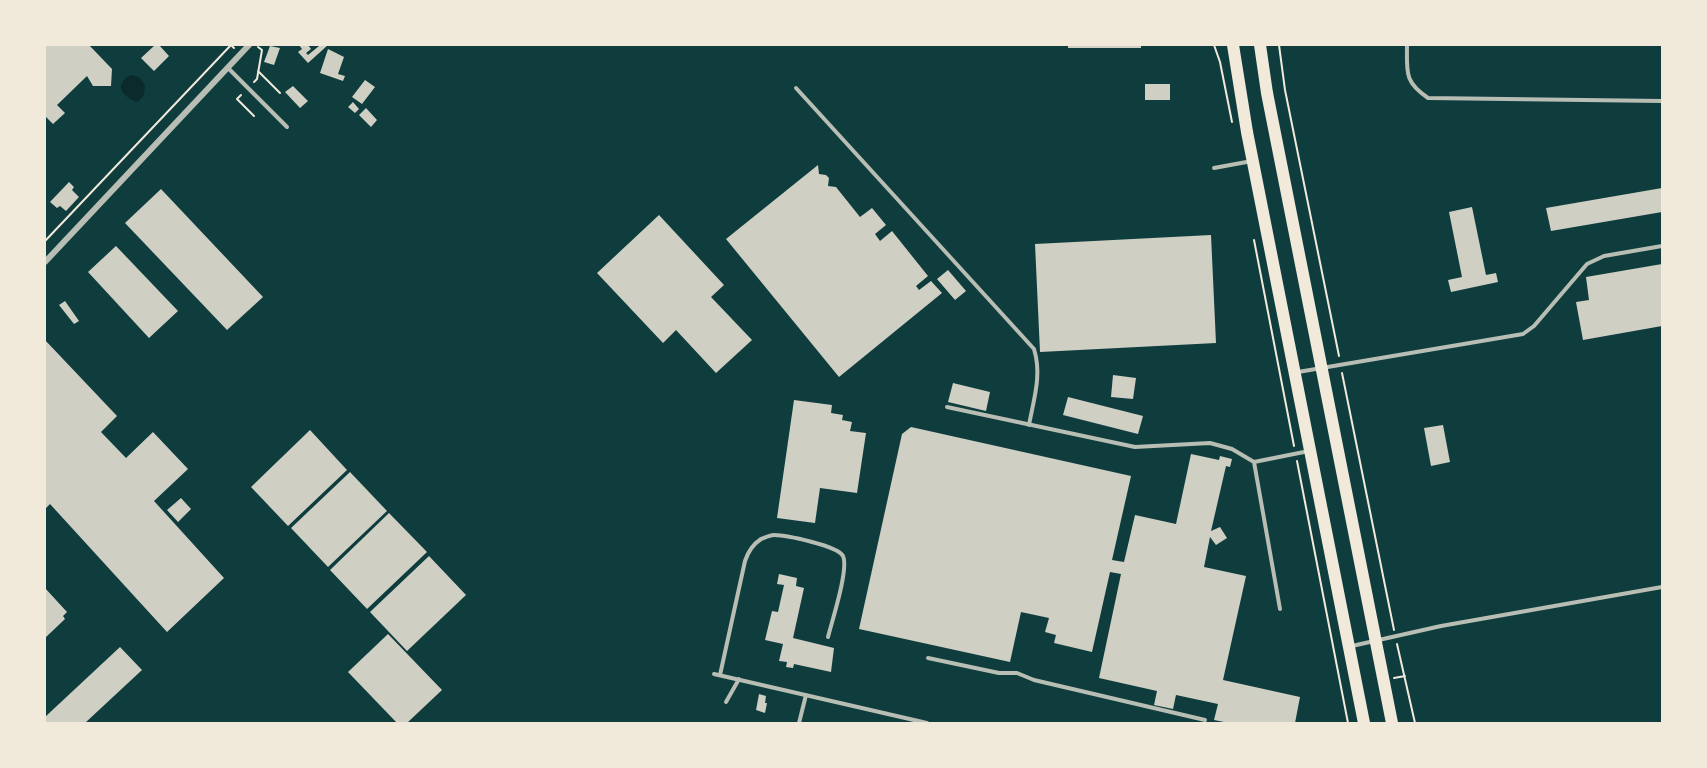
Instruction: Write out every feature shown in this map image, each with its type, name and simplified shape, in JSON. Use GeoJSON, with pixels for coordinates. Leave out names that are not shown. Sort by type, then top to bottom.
{"type":"FeatureCollection","features":[{"type":"Feature","properties":{"kind":"main road"},"geometry":{"type":"LineString","coordinates":[[1233,45],[1252,161],[1364,723]]}},
{"type":"Feature","properties":{"kind":"main road"},"geometry":{"type":"LineString","coordinates":[[1260,45],[1267,93],[1392,723]]}},
{"type":"Feature","properties":{"kind":"street"},"geometry":{"type":"LineString","coordinates":[[45,262],[249,45]]}},
{"type":"Feature","properties":{"kind":"lane"},"geometry":{"type":"LineString","coordinates":[[1407,45],[1407,71],[1414,88],[1428,98],[1662,101]]}},
{"type":"Feature","properties":{"kind":"lane"},"geometry":{"type":"LineString","coordinates":[[228,68],[287,127]]}},
{"type":"Feature","properties":{"kind":"lane"},"geometry":{"type":"LineString","coordinates":[[796,88],[1034,349],[1039,364],[1029,425]]}},
{"type":"Feature","properties":{"kind":"lane"},"geometry":{"type":"LineString","coordinates":[[1214,168],[1252,161]]}},
{"type":"Feature","properties":{"kind":"lane"},"geometry":{"type":"LineString","coordinates":[[1294,373],[1523,334],[1534,326],[1587,264],[1604,256],[1662,246]]}},
{"type":"Feature","properties":{"kind":"lane"},"geometry":{"type":"LineString","coordinates":[[947,407],[1135,447],[1210,443],[1233,449],[1254,462],[1310,451]]}},
{"type":"Feature","properties":{"kind":"lane"},"geometry":{"type":"LineString","coordinates":[[1254,462],[1280,609]]}},
{"type":"Feature","properties":{"kind":"lane"},"geometry":{"type":"LineString","coordinates":[[720,675],[745,561],[749,551],[762,538],[774,535],[828,546],[838,550],[843,557],[845,571],[828,638]]}},
{"type":"Feature","properties":{"kind":"lane"},"geometry":{"type":"LineString","coordinates":[[1348,647],[1442,626],[1662,587]]}},
{"type":"Feature","properties":{"kind":"lane"},"geometry":{"type":"LineString","coordinates":[[928,658],[999,674],[1017,673],[1034,680],[1205,720]]}},
{"type":"Feature","properties":{"kind":"lane"},"geometry":{"type":"LineString","coordinates":[[714,674],[927,723]]}},
{"type":"Feature","properties":{"kind":"lane"},"geometry":{"type":"LineString","coordinates":[[726,702],[739,679]]}},
{"type":"Feature","properties":{"kind":"lane"},"geometry":{"type":"LineString","coordinates":[[799,723],[806,695]]}},
{"type":"Feature","properties":{"kind":"path"},"geometry":{"type":"LineString","coordinates":[[45,241],[231,45]]}},
{"type":"Feature","properties":{"kind":"path"},"geometry":{"type":"LineString","coordinates":[[1214,45],[1220,62],[1233,129]]}},
{"type":"Feature","properties":{"kind":"path"},"geometry":{"type":"LineString","coordinates":[[1279,45],[1285,90],[1340,365],[1395,637],[1415,723]]}},
{"type":"Feature","properties":{"kind":"path"},"geometry":{"type":"LineString","coordinates":[[258,71],[280,93]]}},
{"type":"Feature","properties":{"kind":"path"},"geometry":{"type":"LineString","coordinates":[[1253,233],[1348,723]]}},
{"type":"Feature","properties":{"kind":"water"},"geometry":{"type":"Polygon","coordinates":[[[131,75],[139,77],[145,85],[144,95],[138,102],[124,94],[122,90],[122,82],[131,75]]]}},
{"type":"Feature","properties":{"kind":"building"},"geometry":{"type":"Polygon","coordinates":[[[45,45],[89,45],[112,69],[111,86],[93,86],[87,76],[57,105],[65,113],[53,124],[45,116],[45,45]]]}},
{"type":"Feature","properties":{"kind":"building"},"geometry":{"type":"Polygon","coordinates":[[[155,45],[159,45],[169,56],[154,71],[141,58],[155,45]]]}},
{"type":"Feature","properties":{"kind":"building"},"geometry":{"type":"Polygon","coordinates":[[[299,45],[308,45],[311,49],[306,53],[308,55],[319,46],[328,45],[308,63],[298,52],[302,49],[299,45]]]}},
{"type":"Feature","properties":{"kind":"building"},"geometry":{"type":"Polygon","coordinates":[[[1068,45],[1141,45],[1141,48],[1068,48],[1068,45]]]}},
{"type":"Feature","properties":{"kind":"building"},"geometry":{"type":"Polygon","coordinates":[[[270,46],[280,48],[274,65],[264,62],[270,46]]]}},
{"type":"Feature","properties":{"kind":"building"},"geometry":{"type":"Polygon","coordinates":[[[328,49],[344,57],[338,74],[345,76],[343,81],[320,73],[328,49]]]}},
{"type":"Feature","properties":{"kind":"building"},"geometry":{"type":"Polygon","coordinates":[[[365,80],[375,87],[362,104],[352,97],[365,80]]]}},
{"type":"Feature","properties":{"kind":"building"},"geometry":{"type":"Polygon","coordinates":[[[1145,84],[1170,84],[1170,100],[1145,100],[1145,84]]]}},
{"type":"Feature","properties":{"kind":"building"},"geometry":{"type":"Polygon","coordinates":[[[293,86],[308,101],[300,108],[285,92],[293,86]]]}},
{"type":"Feature","properties":{"kind":"building"},"geometry":{"type":"Polygon","coordinates":[[[353,102],[359,109],[355,113],[348,107],[353,102]]]}},
{"type":"Feature","properties":{"kind":"building"},"geometry":{"type":"Polygon","coordinates":[[[366,108],[377,120],[371,127],[359,115],[366,108]]]}},
{"type":"Feature","properties":{"kind":"building"},"geometry":{"type":"Polygon","coordinates":[[[818,165],[819,174],[829,178],[828,186],[836,187],[860,217],[872,208],[886,225],[875,234],[880,241],[892,231],[928,276],[916,286],[919,290],[931,281],[942,293],[839,377],[726,239],[818,165]]]}},
{"type":"Feature","properties":{"kind":"building"},"geometry":{"type":"Polygon","coordinates":[[[69,182],[74,187],[72,190],[79,197],[66,211],[50,202],[69,182]]]}},
{"type":"Feature","properties":{"kind":"building"},"geometry":{"type":"Polygon","coordinates":[[[1662,188],[1662,212],[1551,231],[1546,208],[1662,188]]]}},
{"type":"Feature","properties":{"kind":"building"},"geometry":{"type":"Polygon","coordinates":[[[161,189],[263,297],[227,330],[125,223],[161,189]]]}},
{"type":"Feature","properties":{"kind":"building"},"geometry":{"type":"Polygon","coordinates":[[[1472,207],[1486,275],[1496,273],[1498,282],[1451,292],[1448,280],[1462,277],[1449,212],[1472,207]]]}},
{"type":"Feature","properties":{"kind":"building"},"geometry":{"type":"Polygon","coordinates":[[[659,215],[724,285],[711,297],[752,340],[716,373],[676,330],[663,343],[597,273],[659,215]]]}},
{"type":"Feature","properties":{"kind":"building"},"geometry":{"type":"Polygon","coordinates":[[[1211,235],[1216,343],[1040,352],[1035,244],[1211,235]]]}},
{"type":"Feature","properties":{"kind":"building"},"geometry":{"type":"Polygon","coordinates":[[[116,246],[178,311],[149,338],[88,272],[116,246]]]}},
{"type":"Feature","properties":{"kind":"building"},"geometry":{"type":"Polygon","coordinates":[[[1662,264],[1662,326],[1583,340],[1576,302],[1589,300],[1586,277],[1662,264]]]}},
{"type":"Feature","properties":{"kind":"building"},"geometry":{"type":"Polygon","coordinates":[[[948,270],[966,291],[955,300],[937,279],[948,270]]]}},
{"type":"Feature","properties":{"kind":"building"},"geometry":{"type":"Polygon","coordinates":[[[65,301],[79,321],[74,324],[59,305],[65,301]]]}},
{"type":"Feature","properties":{"kind":"building"},"geometry":{"type":"Polygon","coordinates":[[[45,340],[117,416],[101,432],[126,458],[153,432],[188,469],[154,501],[224,578],[167,632],[50,504],[45,509],[45,340]]]}},
{"type":"Feature","properties":{"kind":"building"},"geometry":{"type":"Polygon","coordinates":[[[1113,375],[1136,378],[1133,399],[1111,397],[1113,375]]]}},
{"type":"Feature","properties":{"kind":"building"},"geometry":{"type":"Polygon","coordinates":[[[953,383],[990,392],[986,411],[948,402],[953,383]]]}},
{"type":"Feature","properties":{"kind":"building"},"geometry":{"type":"Polygon","coordinates":[[[1068,397],[1143,416],[1138,434],[1063,415],[1068,397]]]}},
{"type":"Feature","properties":{"kind":"building"},"geometry":{"type":"Polygon","coordinates":[[[794,400],[832,405],[831,413],[843,415],[842,420],[852,422],[850,431],[866,433],[857,493],[820,488],[815,523],[777,518],[794,400]]]}},
{"type":"Feature","properties":{"kind":"building"},"geometry":{"type":"Polygon","coordinates":[[[1443,425],[1450,462],[1431,466],[1424,428],[1443,425]]]}},
{"type":"Feature","properties":{"kind":"building"},"geometry":{"type":"Polygon","coordinates":[[[911,427],[1131,476],[1112,560],[1124,562],[1135,515],[1176,524],[1191,454],[1219,460],[1220,456],[1232,459],[1230,467],[1226,466],[1211,531],[1220,527],[1227,538],[1216,545],[1210,537],[1204,567],[1246,576],[1223,680],[1300,697],[1295,723],[1229,723],[1214,720],[1218,704],[1176,695],[1173,709],[1154,705],[1157,691],[1099,678],[1121,574],[1110,572],[1092,652],[1054,643],[1056,635],[1045,632],[1049,618],[1021,612],[1010,662],[859,629],[902,434],[911,427]]]}},
{"type":"Feature","properties":{"kind":"building"},"geometry":{"type":"Polygon","coordinates":[[[310,430],[347,470],[288,526],[251,487],[310,430]]]}},
{"type":"Feature","properties":{"kind":"building"},"geometry":{"type":"Polygon","coordinates":[[[350,472],[387,511],[328,567],[291,528],[350,472]]]}},
{"type":"Feature","properties":{"kind":"building"},"geometry":{"type":"Polygon","coordinates":[[[181,498],[191,509],[178,522],[167,510],[181,498]]]}},
{"type":"Feature","properties":{"kind":"building"},"geometry":{"type":"Polygon","coordinates":[[[389,513],[427,552],[367,609],[330,570],[389,513]]]}},
{"type":"Feature","properties":{"kind":"building"},"geometry":{"type":"Polygon","coordinates":[[[429,556],[466,595],[407,651],[370,612],[429,556]]]}},
{"type":"Feature","properties":{"kind":"building"},"geometry":{"type":"Polygon","coordinates":[[[779,574],[797,578],[796,586],[804,588],[793,638],[834,648],[831,672],[794,664],[793,668],[786,667],[787,662],[779,661],[783,644],[765,640],[772,611],[778,612],[784,585],[777,584],[779,574]]]}},
{"type":"Feature","properties":{"kind":"building"},"geometry":{"type":"Polygon","coordinates":[[[45,588],[67,612],[63,616],[65,619],[45,638],[45,588]]]}},
{"type":"Feature","properties":{"kind":"building"},"geometry":{"type":"Polygon","coordinates":[[[388,634],[442,690],[407,723],[397,723],[348,672],[388,634]]]}},
{"type":"Feature","properties":{"kind":"building"},"geometry":{"type":"Polygon","coordinates":[[[120,647],[142,670],[85,723],[45,723],[45,717],[120,647]]]}},
{"type":"Feature","properties":{"kind":"building"},"geometry":{"type":"Polygon","coordinates":[[[759,694],[766,696],[765,713],[756,710],[759,694]]]}}]}
